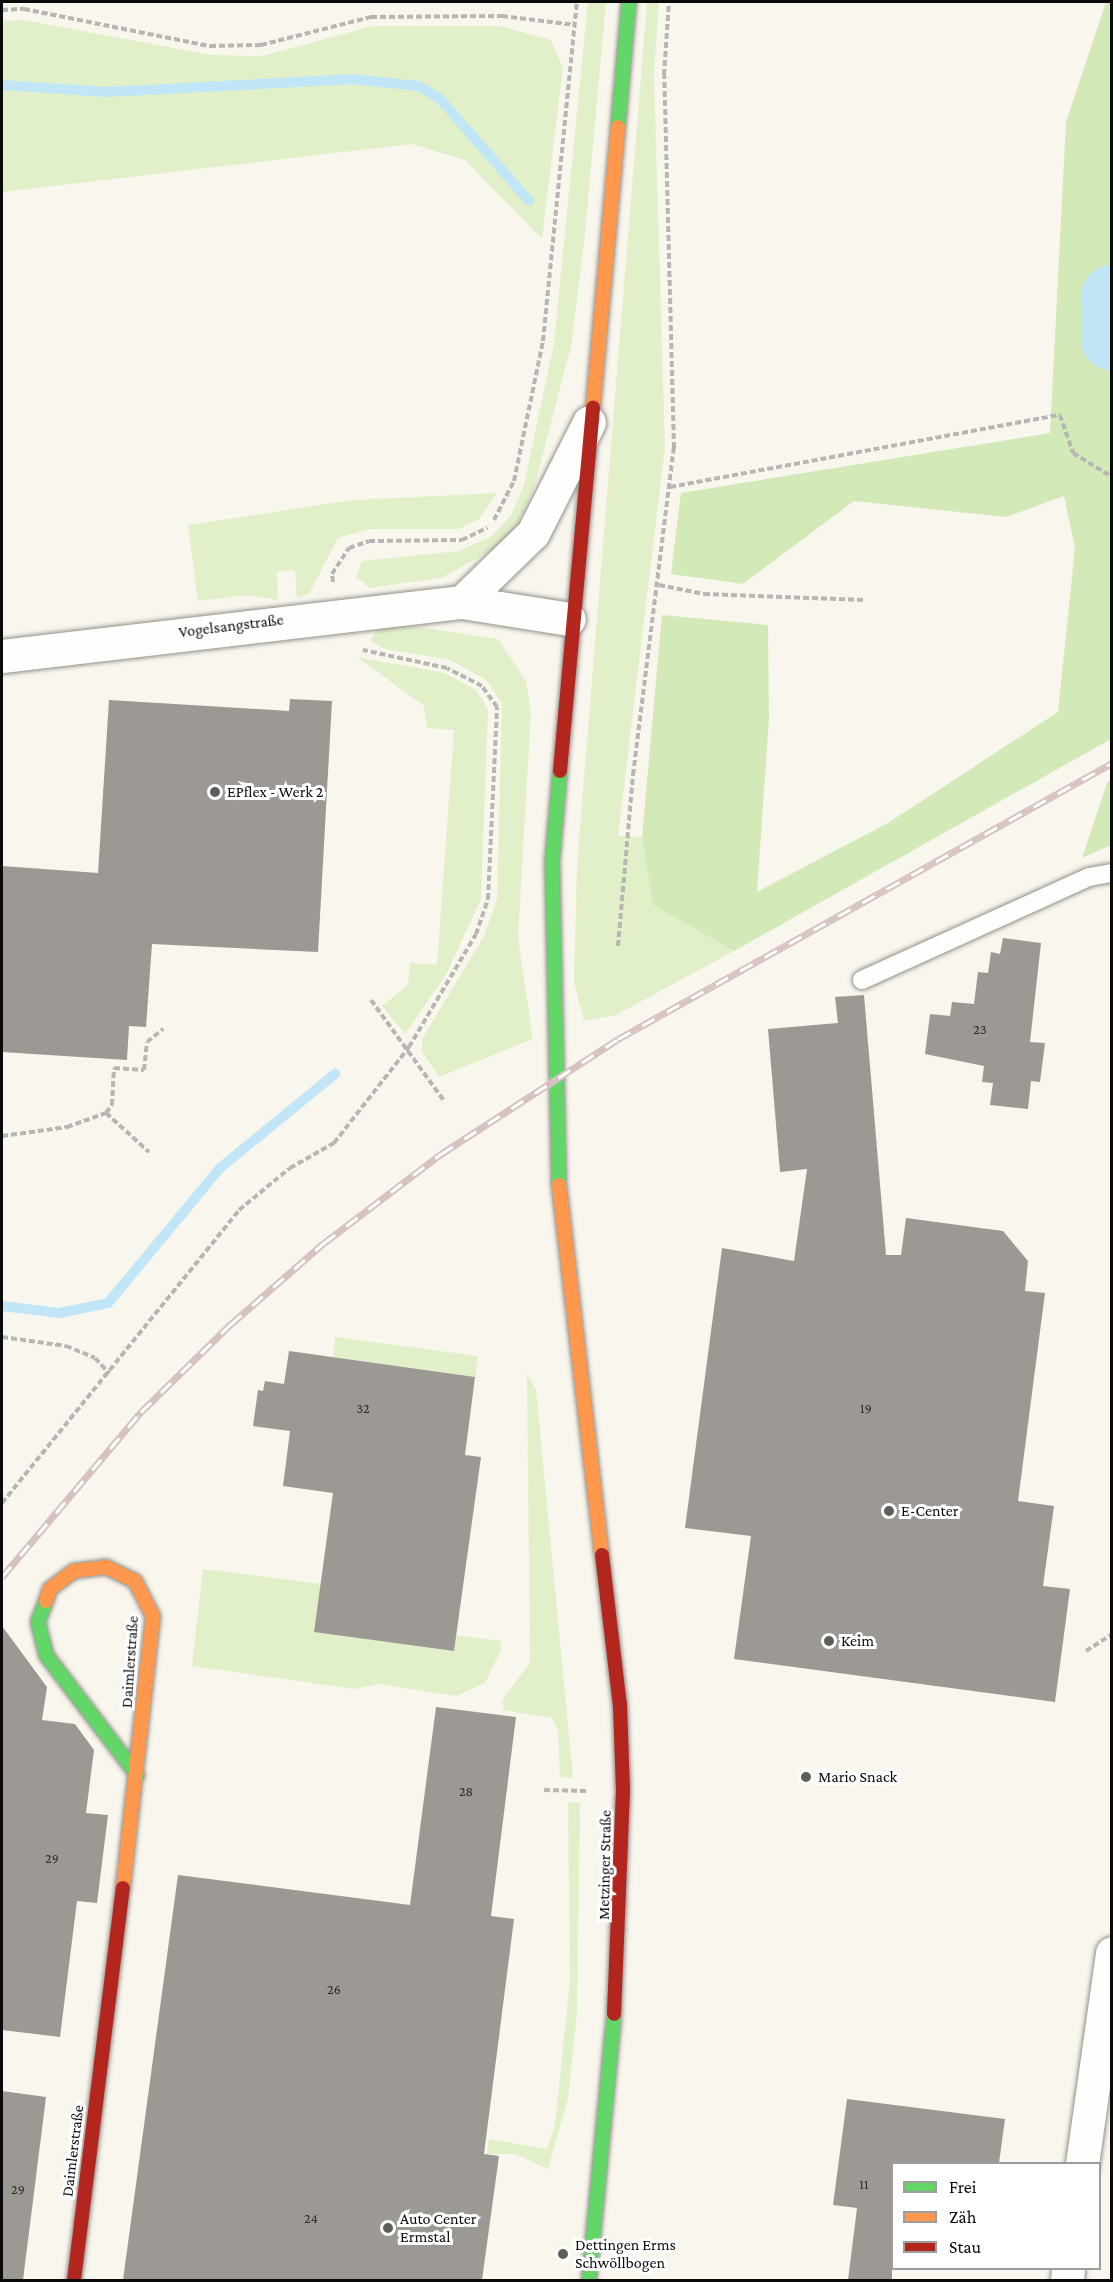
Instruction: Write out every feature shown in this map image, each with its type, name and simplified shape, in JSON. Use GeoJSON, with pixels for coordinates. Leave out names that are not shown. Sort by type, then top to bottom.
{"type":"FeatureCollection","features":[{"type":"Feature","properties":{"kind":"street","name":"Metzinger Straße"},"geometry":{"type":"LineString","coordinates":[[589,2280],[612,2062],[623,1824],[620,1705],[589,1451],[555,1113],[552,864],[569,619],[629,2]]}},
{"type":"Feature","properties":{"kind":"street"},"geometry":{"type":"LineString","coordinates":[[462,602],[533,533],[589,422]]}},
{"type":"Feature","properties":{"kind":"street","name":"Vogelsangstraße"},"geometry":{"type":"LineString","coordinates":[[2,656],[337,613],[462,602],[569,619]]}},
{"type":"Feature","properties":{"kind":"street","name":"Daimlerstraße"},"geometry":{"type":"LineString","coordinates":[[74,2280],[137,1775],[153,1616],[135,1581],[106,1567],[74,1571],[50,1589],[38,1622],[46,1654],[137,1775]]}},
{"type":"Feature","properties":{"kind":"street"},"geometry":{"type":"LineString","coordinates":[[1082,2162],[1112,1953]]}},
{"type":"Feature","properties":{"kind":"lane"},"geometry":{"type":"LineString","coordinates":[[862,980],[1089,878],[1112,873]]}},
{"type":"Feature","properties":{"kind":"path"},"geometry":{"type":"LineString","coordinates":[[2,1503],[239,1210],[290,1168],[334,1143],[409,1047],[476,934],[488,899],[497,707],[482,686],[447,668],[361,650],[337,613],[332,574],[349,548],[369,540],[462,540],[490,526],[514,481],[543,341],[577,2]]}},
{"type":"Feature","properties":{"kind":"path"},"geometry":{"type":"LineString","coordinates":[[618,946],[633,775],[670,486],[664,75],[669,2]]}},
{"type":"Feature","properties":{"kind":"path"},"geometry":{"type":"LineString","coordinates":[[2,10],[24,9],[210,46],[261,45],[371,16],[502,16],[575,25]]}},
{"type":"Feature","properties":{"kind":"path"},"geometry":{"type":"LineString","coordinates":[[670,486],[1060,415],[1073,453],[1112,477]]}},
{"type":"Feature","properties":{"kind":"path"},"geometry":{"type":"LineString","coordinates":[[659,585],[704,594],[865,600]]}},
{"type":"Feature","properties":{"kind":"path"},"geometry":{"type":"LineString","coordinates":[[371,1000],[409,1047],[444,1101]]}},
{"type":"Feature","properties":{"kind":"path"},"geometry":{"type":"LineString","coordinates":[[2,1136],[67,1127],[106,1113],[112,1105],[114,1068],[144,1070],[147,1042],[162,1029]]}},
{"type":"Feature","properties":{"kind":"path"},"geometry":{"type":"LineString","coordinates":[[106,1113],[149,1152]]}},
{"type":"Feature","properties":{"kind":"path"},"geometry":{"type":"LineString","coordinates":[[2,1337],[66,1346],[95,1358],[109,1373]]}},
{"type":"Feature","properties":{"kind":"path"},"geometry":{"type":"LineString","coordinates":[[1086,1651],[1112,1634]]}},
{"type":"Feature","properties":{"kind":"path"},"geometry":{"type":"LineString","coordinates":[[544,1790],[588,1791]]}},
{"type":"Feature","properties":{"kind":"green space"},"geometry":{"type":"Polygon","coordinates":[[[588,2],[606,2],[584,244],[571,346],[534,488],[518,523],[498,547],[441,578],[370,588],[356,577],[362,561],[459,551],[492,536],[511,515],[524,485],[554,343],[588,2]]]}},
{"type":"Feature","properties":{"kind":"green space"},"geometry":{"type":"Polygon","coordinates":[[[647,2],[659,2],[654,76],[665,447],[618,836],[642,837],[653,905],[734,951],[616,1015],[584,1021],[574,983],[577,865],[647,2]]]}},
{"type":"Feature","properties":{"kind":"green space"},"geometry":{"type":"Polygon","coordinates":[[[1106,2],[1112,2],[1111,739],[734,951],[653,905],[642,837],[662,615],[768,625],[769,719],[757,892],[888,823],[1058,712],[1075,548],[1064,496],[1006,517],[854,501],[743,584],[671,574],[681,493],[1050,433],[1066,122],[1106,2]]]}},
{"type":"Feature","properties":{"kind":"green space"},"geometry":{"type":"Polygon","coordinates":[[[24,20],[211,55],[262,56],[373,26],[500,26],[551,40],[563,68],[542,239],[465,160],[411,144],[2,192],[2,21],[24,20]]]}},
{"type":"Feature","properties":{"kind":"green space"},"geometry":{"type":"Polygon","coordinates":[[[497,493],[479,519],[459,529],[369,529],[338,538],[309,594],[297,598],[295,570],[277,571],[278,600],[249,595],[198,601],[188,525],[353,500],[497,493]]]}},
{"type":"Feature","properties":{"kind":"green space"},"geometry":{"type":"Polygon","coordinates":[[[412,626],[498,639],[526,681],[531,712],[518,938],[533,1039],[439,1077],[422,1052],[422,1039],[484,936],[497,899],[502,703],[485,679],[450,660],[385,649],[370,641],[379,627],[412,626]]]}},
{"type":"Feature","properties":{"kind":"green space"},"geometry":{"type":"Polygon","coordinates":[[[357,657],[445,673],[476,690],[488,709],[481,899],[446,975],[405,1034],[382,1006],[408,985],[410,963],[437,965],[454,730],[427,728],[424,706],[357,657]]]}},
{"type":"Feature","properties":{"kind":"green space"},"geometry":{"type":"Polygon","coordinates":[[[1111,780],[1111,845],[1082,858],[1107,783],[1111,780]]]}},
{"type":"Feature","properties":{"kind":"green space"},"geometry":{"type":"Polygon","coordinates":[[[335,1337],[478,1356],[475,1377],[333,1357],[335,1337]]]}},
{"type":"Feature","properties":{"kind":"green space"},"geometry":{"type":"Polygon","coordinates":[[[527,1374],[536,1389],[573,1778],[560,1777],[558,1730],[552,1718],[504,1710],[502,1701],[530,1662],[527,1374]]]}},
{"type":"Feature","properties":{"kind":"green space"},"geometry":{"type":"Polygon","coordinates":[[[203,1569],[321,1584],[315,1632],[454,1651],[456,1635],[501,1641],[500,1652],[485,1683],[456,1696],[379,1684],[355,1689],[192,1666],[203,1569]]]}},
{"type":"Feature","properties":{"kind":"green space"},"geometry":{"type":"Polygon","coordinates":[[[568,1802],[580,1803],[577,2012],[568,2099],[548,2169],[515,2154],[487,2154],[489,2139],[547,2149],[555,2124],[570,1981],[568,1802]]]}},
{"type":"Feature","properties":{"kind":"building","name":"EPflex - Werk 2"},"geometry":{"type":"Polygon","coordinates":[[[290,699],[332,701],[318,952],[152,944],[146,1027],[129,1026],[127,1060],[2,1052],[2,866],[98,873],[109,700],[289,711],[290,699]]]}},
{"type":"Feature","properties":{"kind":"building"},"geometry":{"type":"Polygon","coordinates":[[[1003,938],[1041,943],[1030,1042],[1045,1043],[1040,1082],[1031,1081],[1028,1109],[990,1105],[993,1083],[982,1082],[984,1066],[925,1054],[930,1014],[950,1016],[952,1002],[974,1004],[978,972],[988,973],[991,952],[1000,954],[1003,938]]]}},
{"type":"Feature","properties":{"kind":"building"},"geometry":{"type":"Polygon","coordinates":[[[864,995],[886,1255],[901,1255],[906,1218],[1003,1231],[1028,1261],[1025,1291],[1045,1293],[1018,1501],[1054,1506],[1043,1586],[1070,1589],[1055,1702],[734,1659],[751,1536],[685,1528],[722,1248],[794,1261],[807,1169],[780,1172],[768,1029],[838,1023],[835,997],[864,995]]]}},
{"type":"Feature","properties":{"kind":"building"},"geometry":{"type":"Polygon","coordinates":[[[289,1351],[475,1377],[465,1455],[481,1457],[454,1651],[314,1632],[333,1493],[283,1486],[290,1431],[253,1426],[258,1390],[263,1391],[265,1381],[284,1384],[289,1351]]]}},
{"type":"Feature","properties":{"kind":"building"},"geometry":{"type":"Polygon","coordinates":[[[2,1626],[47,1687],[42,1720],[75,1724],[94,1750],[86,1813],[108,1815],[97,1903],[77,1901],[60,2037],[2,2030],[2,1626]]]}},
{"type":"Feature","properties":{"kind":"building"},"geometry":{"type":"Polygon","coordinates":[[[436,1707],[516,1717],[491,1916],[514,1919],[484,2154],[499,2156],[482,2280],[123,2280],[178,1875],[410,1905],[436,1707]]]}},
{"type":"Feature","properties":{"kind":"building"},"geometry":{"type":"Polygon","coordinates":[[[2,2091],[46,2097],[23,2280],[2,2280],[2,2091]]]}},
{"type":"Feature","properties":{"kind":"building"},"geometry":{"type":"Polygon","coordinates":[[[847,2099],[1005,2119],[999,2162],[891,2162],[892,2280],[848,2280],[857,2208],[833,2205],[847,2099]]]}},
{"type":"Feature","properties":{"kind":"waterway"},"geometry":{"type":"LineString","coordinates":[[2,85],[107,92],[351,79],[419,86],[441,100],[529,201]]}},
{"type":"Feature","properties":{"kind":"waterway"},"geometry":{"type":"LineString","coordinates":[[1112,296],[1112,339]]}},
{"type":"Feature","properties":{"kind":"waterway"},"geometry":{"type":"LineString","coordinates":[[2,1306],[59,1313],[108,1303],[220,1168],[335,1074]]}},
{"type":"Feature","properties":{"kind":"railway"},"geometry":{"type":"LineString","coordinates":[[2,1577],[141,1412],[231,1324],[324,1243],[441,1154],[618,1039],[1112,763]]}},
{"type":"Feature","properties":{"kind":"traffic: fast"},"geometry":{"type":"LineString","coordinates":[[618,127],[629,2]]}},
{"type":"Feature","properties":{"kind":"traffic: fast"},"geometry":{"type":"LineString","coordinates":[[559,1185],[552,864],[560,771]]}},
{"type":"Feature","properties":{"kind":"traffic: fast"},"geometry":{"type":"LineString","coordinates":[[46,1601],[38,1622],[46,1655],[137,1775]]}},
{"type":"Feature","properties":{"kind":"traffic: fast"},"geometry":{"type":"LineString","coordinates":[[589,2280],[614,2014]]}},
{"type":"Feature","properties":{"kind":"traffic: slow"},"geometry":{"type":"LineString","coordinates":[[593,407],[618,127]]}},
{"type":"Feature","properties":{"kind":"traffic: slow"},"geometry":{"type":"LineString","coordinates":[[559,1185],[602,1555]]}},
{"type":"Feature","properties":{"kind":"traffic: slow"},"geometry":{"type":"LineString","coordinates":[[46,1601],[50,1589],[74,1571],[106,1567],[135,1581],[153,1616],[123,1888]]}},
{"type":"Feature","properties":{"kind":"traffic: jam"},"geometry":{"type":"LineString","coordinates":[[560,771],[593,407]]}},
{"type":"Feature","properties":{"kind":"traffic: jam"},"geometry":{"type":"LineString","coordinates":[[602,1555],[620,1705],[623,1790],[614,2014]]}},
{"type":"Feature","properties":{"kind":"traffic: jam"},"geometry":{"type":"LineString","coordinates":[[74,2280],[123,1888]]}},
{"type":"Feature","properties":{"kind":"place","name":"EPflex - Werk 2"},"geometry":{"type":"Point","coordinates":[215,792]}},
{"type":"Feature","properties":{"kind":"place","name":"E-Center"},"geometry":{"type":"Point","coordinates":[889,1511]}},
{"type":"Feature","properties":{"kind":"place","name":"Keim"},"geometry":{"type":"Point","coordinates":[829,1641]}},
{"type":"Feature","properties":{"kind":"place","name":"Mario Snack"},"geometry":{"type":"Point","coordinates":[806,1777]}},
{"type":"Feature","properties":{"kind":"place","name":"Auto Center Ermstal"},"geometry":{"type":"Point","coordinates":[388,2228]}},
{"type":"Feature","properties":{"kind":"place","name":"Dettingen Erms Schwöllbogen"},"geometry":{"type":"Point","coordinates":[563,2254]}}]}
